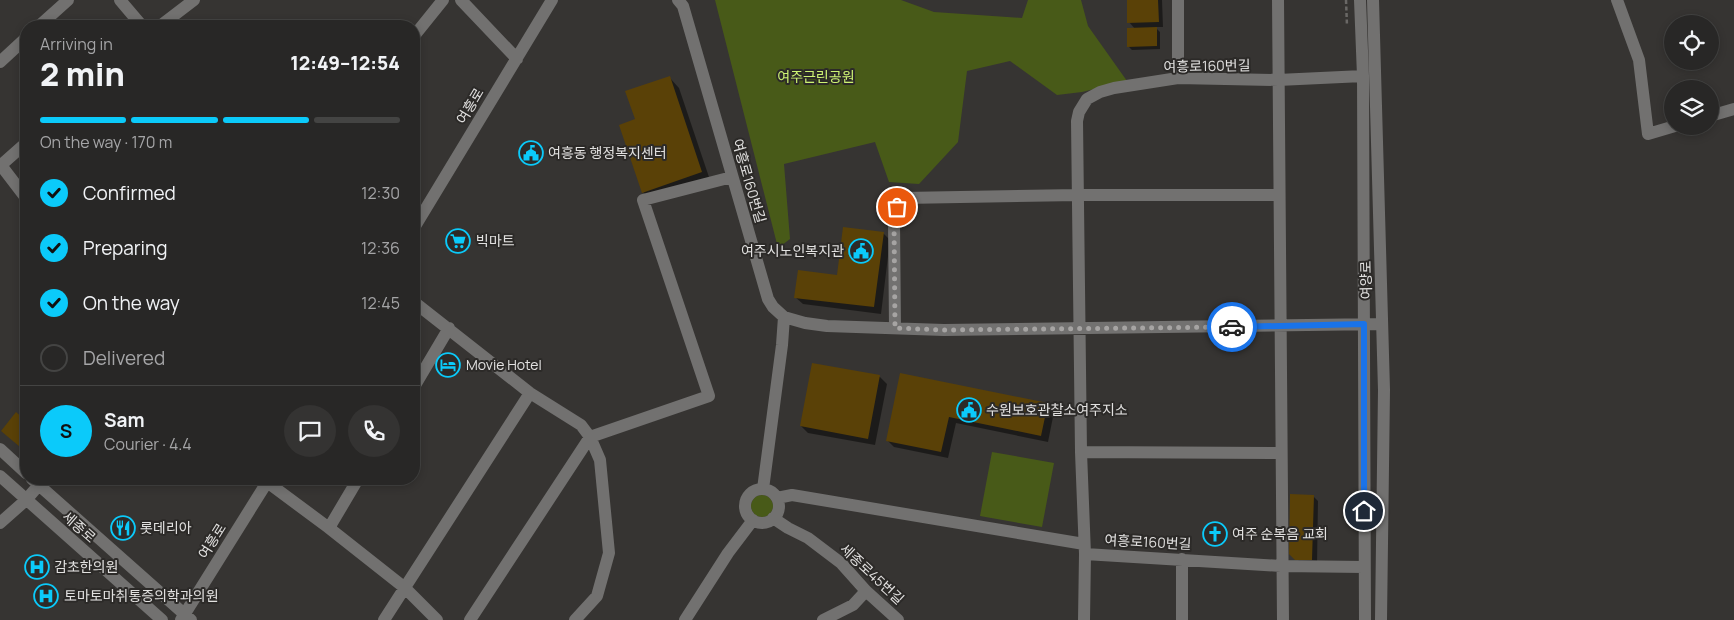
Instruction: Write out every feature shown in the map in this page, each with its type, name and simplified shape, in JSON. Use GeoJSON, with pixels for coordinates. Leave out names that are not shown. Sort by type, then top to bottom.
{"type":"FeatureCollection","features":[{"type":"Feature","properties":{"kind":"street"},"geometry":{"type":"LineString","coordinates":[[46,20],[68,0]]}},
{"type":"Feature","properties":{"kind":"street"},"geometry":{"type":"LineString","coordinates":[[120,0],[137,20]]}},
{"type":"Feature","properties":{"kind":"street"},"geometry":{"type":"LineString","coordinates":[[168,20],[194,0]]}},
{"type":"Feature","properties":{"kind":"street"},"geometry":{"type":"LineString","coordinates":[[420,29],[443,0]]}},
{"type":"Feature","properties":{"kind":"street"},"geometry":{"type":"LineString","coordinates":[[461,0],[517,59]]}},
{"type":"Feature","properties":{"kind":"street","name":"여흥로"},"geometry":{"type":"LineString","coordinates":[[420,218],[552,0]]}},
{"type":"Feature","properties":{"kind":"street","name":"여흥로160번길"},"geometry":{"type":"LineString","coordinates":[[678,0],[683,6],[768,298],[773,307],[784,317]]}},
{"type":"Feature","properties":{"kind":"street"},"geometry":{"type":"LineString","coordinates":[[1178,0],[1178,78]]}},
{"type":"Feature","properties":{"kind":"street"},"geometry":{"type":"LineString","coordinates":[[1278,0],[1281,566],[1283,620]]}},
{"type":"Feature","properties":{"kind":"street","name":"여양로"},"geometry":{"type":"LineString","coordinates":[[1360,0],[1363,76],[1365,620]]}},
{"type":"Feature","properties":{"kind":"street","name":"여양로"},"geometry":{"type":"LineString","coordinates":[[1373,0],[1384,390],[1381,620]]}},
{"type":"Feature","properties":{"kind":"street"},"geometry":{"type":"LineString","coordinates":[[1617,0],[1639,60],[1648,134],[1664,129]]}},
{"type":"Feature","properties":{"kind":"street"},"geometry":{"type":"LineString","coordinates":[[0,62],[20,44]]}},
{"type":"Feature","properties":{"kind":"street","name":"여흥로160번길"},"geometry":{"type":"LineString","coordinates":[[1363,76],[1278,80],[1178,78],[1114,88],[1100,92],[1088,99],[1079,112],[1077,121],[1084,549],[1182,559],[1281,566],[1364,567]]}},
{"type":"Feature","properties":{"kind":"street"},"geometry":{"type":"LineString","coordinates":[[1719,113],[1734,109]]}},
{"type":"Feature","properties":{"kind":"street"},"geometry":{"type":"LineString","coordinates":[[20,148],[0,165],[20,190]]}},
{"type":"Feature","properties":{"kind":"street"},"geometry":{"type":"LineString","coordinates":[[470,620],[590,436],[710,396],[643,200],[732,177]]}},
{"type":"Feature","properties":{"kind":"street"},"geometry":{"type":"LineString","coordinates":[[895,328],[894,221],[897,207],[903,198],[1078,195],[1279,195]]}},
{"type":"Feature","properties":{"kind":"street"},"geometry":{"type":"LineString","coordinates":[[420,306],[530,393],[581,425],[590,436],[600,460],[609,553],[597,596],[575,620]]}},
{"type":"Feature","properties":{"kind":"street"},"geometry":{"type":"LineString","coordinates":[[763,489],[784,317],[805,323],[827,326],[944,330],[1382,324]]}},
{"type":"Feature","properties":{"kind":"street"},"geometry":{"type":"LineString","coordinates":[[420,377],[449,328]]}},
{"type":"Feature","properties":{"kind":"street"},"geometry":{"type":"LineString","coordinates":[[384,620],[530,393]]}},
{"type":"Feature","properties":{"kind":"street"},"geometry":{"type":"LineString","coordinates":[[0,449],[20,467]]}},
{"type":"Feature","properties":{"kind":"street"},"geometry":{"type":"LineString","coordinates":[[1081,452],[1281,453]]}},
{"type":"Feature","properties":{"kind":"street","name":"세종로"},"geometry":{"type":"LineString","coordinates":[[0,476],[162,620]]}},
{"type":"Feature","properties":{"kind":"street"},"geometry":{"type":"LineString","coordinates":[[0,523],[26,500],[35,485]]}},
{"type":"Feature","properties":{"kind":"street"},"geometry":{"type":"LineString","coordinates":[[42,485],[185,618]]}},
{"type":"Feature","properties":{"kind":"street","name":"여흥로"},"geometry":{"type":"LineString","coordinates":[[185,618],[263,485]]}},
{"type":"Feature","properties":{"kind":"street"},"geometry":{"type":"LineString","coordinates":[[273,485],[405,588],[437,620]]}},
{"type":"Feature","properties":{"kind":"street"},"geometry":{"type":"LineString","coordinates":[[329,528],[354,485]]}},
{"type":"Feature","properties":{"kind":"street"},"geometry":{"type":"LineString","coordinates":[[763,489],[773,493],[776,498],[778,508],[774,518],[764,522],[753,520],[746,511],[746,500],[753,492],[763,489]]}},
{"type":"Feature","properties":{"kind":"street"},"geometry":{"type":"LineString","coordinates":[[776,498],[792,495],[1084,549],[1084,620]]}},
{"type":"Feature","properties":{"kind":"street","name":"세종로45번길"},"geometry":{"type":"LineString","coordinates":[[774,518],[788,528],[808,538],[841,563],[866,591],[898,620]]}},
{"type":"Feature","properties":{"kind":"street"},"geometry":{"type":"LineString","coordinates":[[685,620],[728,553],[753,520]]}},
{"type":"Feature","properties":{"kind":"street"},"geometry":{"type":"LineString","coordinates":[[1182,559],[1182,620]]}},
{"type":"Feature","properties":{"kind":"street"},"geometry":{"type":"LineString","coordinates":[[822,620],[853,605],[866,591]]}},
{"type":"Feature","properties":{"kind":"green space","name":"여주근린공원"},"geometry":{"type":"Polygon","coordinates":[[[715,0],[901,0],[934,12],[1022,18],[1028,0],[1081,0],[1088,26],[1127,81],[1082,92],[1057,95],[1010,61],[967,71],[958,142],[919,184],[889,182],[875,142],[784,164],[790,239],[778,248],[715,0]]]}},
{"type":"Feature","properties":{"kind":"green space"},"geometry":{"type":"Polygon","coordinates":[[[992,452],[1054,463],[1042,527],[980,516],[992,452]]]}},
{"type":"Feature","properties":{"kind":"green space"},"geometry":{"type":"Polygon","coordinates":[[[762,495],[770,498],[773,506],[770,514],[762,517],[754,514],[751,506],[754,498],[762,495]]]}},
{"type":"Feature","properties":{"kind":"building"},"geometry":{"type":"Polygon","coordinates":[[[1127,0],[1158,0],[1159,22],[1127,23],[1127,0]]]}},
{"type":"Feature","properties":{"kind":"building"},"geometry":{"type":"Polygon","coordinates":[[[1157,27],[1157,46],[1127,47],[1127,28],[1157,27]]]}},
{"type":"Feature","properties":{"kind":"building"},"geometry":{"type":"Polygon","coordinates":[[[670,76],[702,172],[642,193],[619,125],[635,119],[625,91],[670,76]]]}},
{"type":"Feature","properties":{"kind":"building","name":"여주시노인복지관"},"geometry":{"type":"Polygon","coordinates":[[[843,227],[884,232],[874,307],[794,298],[798,270],[837,275],[843,227]]]}},
{"type":"Feature","properties":{"kind":"building"},"geometry":{"type":"Polygon","coordinates":[[[812,363],[880,375],[868,439],[800,426],[812,363]]]}},
{"type":"Feature","properties":{"kind":"building","name":"수원보호관찰소여주지소"},"geometry":{"type":"Polygon","coordinates":[[[900,373],[1048,403],[1041,436],[949,417],[941,452],[886,441],[900,373]]]}},
{"type":"Feature","properties":{"kind":"building"},"geometry":{"type":"Polygon","coordinates":[[[16,412],[20,416],[20,447],[1,431],[16,412]]]}},
{"type":"Feature","properties":{"kind":"building"},"geometry":{"type":"Polygon","coordinates":[[[1290,494],[1314,495],[1312,560],[1295,560],[1289,554],[1290,494]]]}},
{"type":"Feature","properties":{"kind":"way so far"},"geometry":{"type":"LineString","coordinates":[[897,207],[894,221],[895,328],[944,330],[1232,327]]}},
{"type":"Feature","properties":{"kind":"place","name":"여흥동 행정복지센터"},"geometry":{"type":"Point","coordinates":[531,153]}},
{"type":"Feature","properties":{"kind":"place","name":"빅마트"},"geometry":{"type":"Point","coordinates":[458,241]}},
{"type":"Feature","properties":{"kind":"place","name":"여주시노인복지관"},"geometry":{"type":"Point","coordinates":[861,251]}},
{"type":"Feature","properties":{"kind":"place","name":"Movie Hotel"},"geometry":{"type":"Point","coordinates":[448,365]}},
{"type":"Feature","properties":{"kind":"place","name":"수원보호관찰소여주지소"},"geometry":{"type":"Point","coordinates":[969,410]}},
{"type":"Feature","properties":{"kind":"place","name":"롯데리아"},"geometry":{"type":"Point","coordinates":[123,528]}},
{"type":"Feature","properties":{"kind":"place","name":"여주 순복음 교회"},"geometry":{"type":"Point","coordinates":[1215,534]}},
{"type":"Feature","properties":{"kind":"place","name":"감초한의원"},"geometry":{"type":"Point","coordinates":[37,567]}},
{"type":"Feature","properties":{"kind":"place","name":"토마토마취통증의학과의원"},"geometry":{"type":"Point","coordinates":[46,596]}},
{"type":"Feature","properties":{"kind":"route"},"geometry":{"type":"LineString","coordinates":[[1232,327],[1364,324],[1364,511]]}}]}
